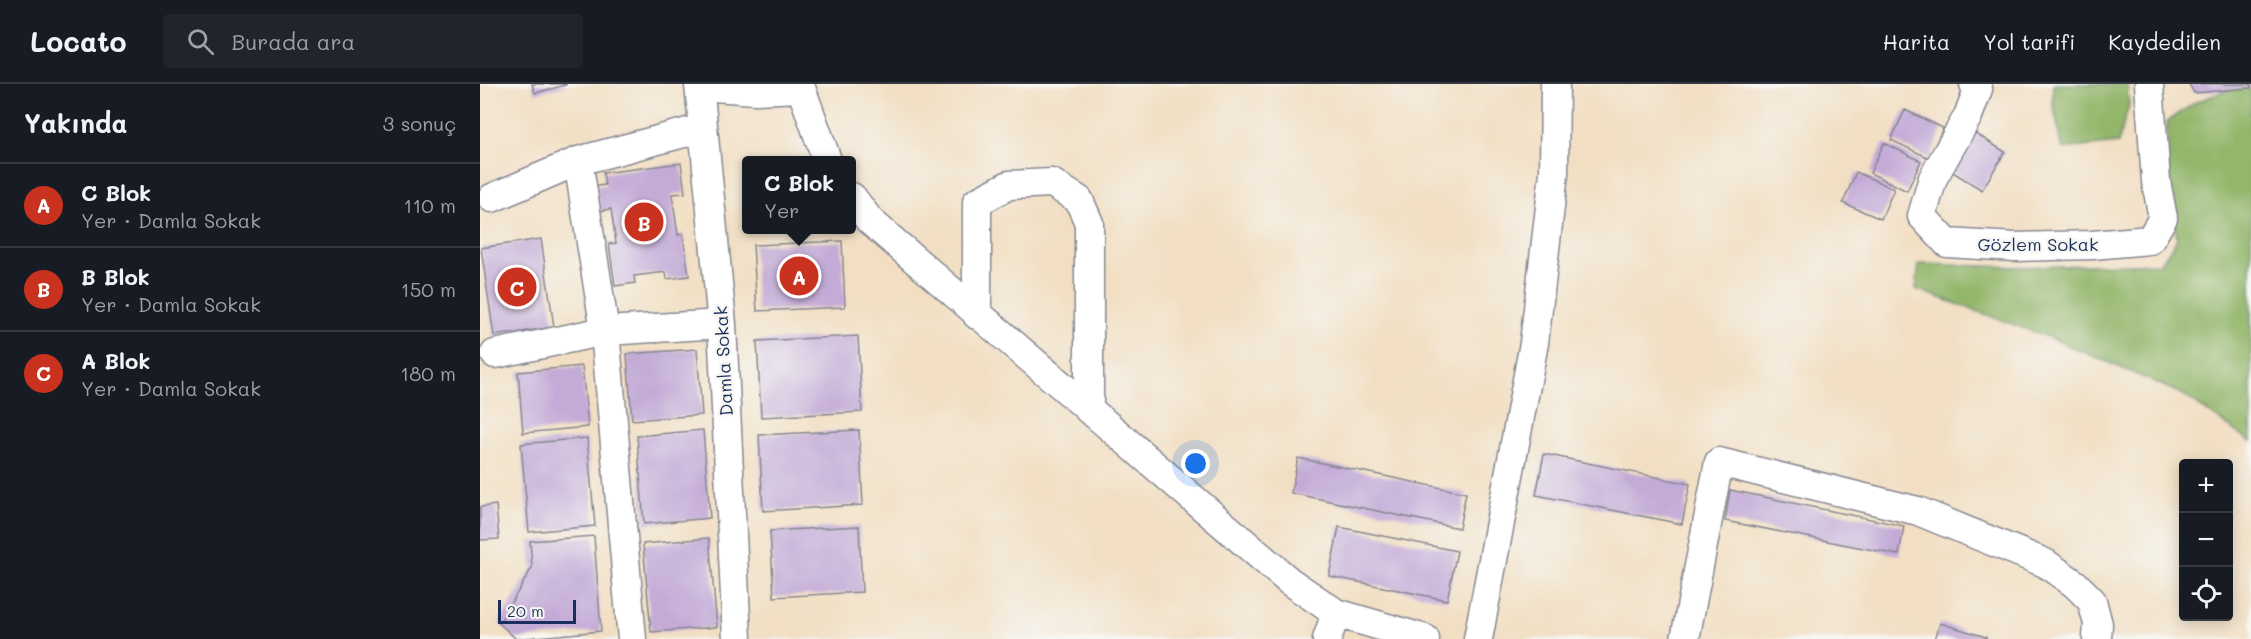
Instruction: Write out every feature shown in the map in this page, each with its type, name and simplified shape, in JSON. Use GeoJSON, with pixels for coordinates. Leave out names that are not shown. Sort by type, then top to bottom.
{"type":"FeatureCollection","features":[{"type":"Feature","properties":{"kind":"street"},"geometry":{"type":"LineString","coordinates":[[1478,639],[1534,343],[1554,173],[1555,84]]}},
{"type":"Feature","properties":{"kind":"street","name":"Gözlem Sokak"},"geometry":{"type":"LineString","coordinates":[[1974,84],[1978,89],[1968,116],[1933,178],[1922,216],[1947,243],[2015,247],[2092,245],[2150,240],[2163,218],[2156,181],[2149,84]]}},
{"type":"Feature","properties":{"kind":"street"},"geometry":{"type":"LineString","coordinates":[[699,85],[756,90],[806,85],[826,156]]}},
{"type":"Feature","properties":{"kind":"street","name":"Damla Sokak"},"geometry":{"type":"LineString","coordinates":[[699,85],[722,324],[729,638]]}},
{"type":"Feature","properties":{"kind":"street"},"geometry":{"type":"LineString","coordinates":[[492,198],[578,161],[703,128]]}},
{"type":"Feature","properties":{"kind":"street"},"geometry":{"type":"LineString","coordinates":[[578,161],[604,331],[633,639]]}},
{"type":"Feature","properties":{"kind":"street"},"geometry":{"type":"LineString","coordinates":[[978,315],[977,202],[1009,185],[1052,183],[1078,200],[1089,223],[1089,410]]}},
{"type":"Feature","properties":{"kind":"street"},"geometry":{"type":"LineString","coordinates":[[856,202],[870,221],[1288,581],[1331,626],[1425,639]]}},
{"type":"Feature","properties":{"kind":"street"},"geometry":{"type":"LineString","coordinates":[[495,354],[604,331],[722,324]]}},
{"type":"Feature","properties":{"kind":"street"},"geometry":{"type":"LineString","coordinates":[[1685,639],[1719,462],[1918,511],[2045,563],[2075,584],[2092,601],[2098,624],[2097,639]]}},
{"type":"Feature","properties":{"kind":"green space"},"geometry":{"type":"Polygon","coordinates":[[[2053,84],[2127,84],[2129,105],[2118,143],[2063,149],[2053,105],[2053,84]]]}},
{"type":"Feature","properties":{"kind":"green space"},"geometry":{"type":"Polygon","coordinates":[[[2243,84],[2251,84],[2251,442],[2182,394],[2056,340],[1916,289],[1919,264],[2020,267],[2161,263],[2177,239],[2169,182],[2167,122],[2196,102],[2243,84]]]}},
{"type":"Feature","properties":{"kind":"building"},"geometry":{"type":"Polygon","coordinates":[[[532,84],[566,84],[566,85],[535,93],[532,84]]]}},
{"type":"Feature","properties":{"kind":"building"},"geometry":{"type":"Polygon","coordinates":[[[2189,84],[2251,84],[2251,88],[2194,93],[2189,84]]]}},
{"type":"Feature","properties":{"kind":"building"},"geometry":{"type":"Polygon","coordinates":[[[1905,110],[1943,128],[1929,158],[1891,140],[1905,110]]]}},
{"type":"Feature","properties":{"kind":"building"},"geometry":{"type":"Polygon","coordinates":[[[1975,133],[2005,152],[1982,190],[1951,171],[1975,133]]]}},
{"type":"Feature","properties":{"kind":"building"},"geometry":{"type":"Polygon","coordinates":[[[1884,143],[1921,161],[1907,191],[1870,173],[1884,143]]]}},
{"type":"Feature","properties":{"kind":"building"},"geometry":{"type":"Polygon","coordinates":[[[681,163],[685,193],[672,194],[678,235],[683,234],[689,276],[667,279],[666,272],[634,276],[635,283],[615,286],[609,244],[616,243],[611,209],[600,211],[597,186],[605,185],[603,173],[681,163]]]}},
{"type":"Feature","properties":{"kind":"building"},"geometry":{"type":"Polygon","coordinates":[[[1856,172],[1894,189],[1881,219],[1843,203],[1856,172]]]}},
{"type":"Feature","properties":{"kind":"building"},"geometry":{"type":"Polygon","coordinates":[[[541,239],[554,327],[494,336],[481,248],[541,239]]]}},
{"type":"Feature","properties":{"kind":"building"},"geometry":{"type":"Polygon","coordinates":[[[842,241],[845,307],[757,311],[753,245],[842,241]]]}},
{"type":"Feature","properties":{"kind":"building"},"geometry":{"type":"Polygon","coordinates":[[[858,336],[862,412],[761,417],[757,341],[858,336]]]}},
{"type":"Feature","properties":{"kind":"building"},"geometry":{"type":"Polygon","coordinates":[[[697,349],[702,415],[632,420],[627,354],[697,349]]]}},
{"type":"Feature","properties":{"kind":"building"},"geometry":{"type":"Polygon","coordinates":[[[582,366],[588,427],[523,433],[518,372],[582,366]]]}},
{"type":"Feature","properties":{"kind":"building"},"geometry":{"type":"Polygon","coordinates":[[[703,430],[710,518],[644,524],[637,436],[703,430]]]}},
{"type":"Feature","properties":{"kind":"building"},"geometry":{"type":"Polygon","coordinates":[[[859,430],[863,505],[763,511],[759,435],[859,430]]]}},
{"type":"Feature","properties":{"kind":"building"},"geometry":{"type":"Polygon","coordinates":[[[587,438],[595,526],[529,532],[521,444],[587,438]]]}},
{"type":"Feature","properties":{"kind":"building"},"geometry":{"type":"Polygon","coordinates":[[[1544,454],[1690,484],[1682,524],[1536,495],[1544,454]]]}},
{"type":"Feature","properties":{"kind":"building"},"geometry":{"type":"Polygon","coordinates":[[[1298,458],[1466,493],[1459,528],[1291,493],[1298,458]]]}},
{"type":"Feature","properties":{"kind":"building"},"geometry":{"type":"Polygon","coordinates":[[[1730,490],[1904,526],[1899,555],[1725,521],[1730,490]]]}},
{"type":"Feature","properties":{"kind":"building"},"geometry":{"type":"Polygon","coordinates":[[[496,505],[499,539],[480,540],[480,507],[496,505]]]}},
{"type":"Feature","properties":{"kind":"building"},"geometry":{"type":"Polygon","coordinates":[[[859,526],[862,592],[774,597],[770,531],[859,526]]]}},
{"type":"Feature","properties":{"kind":"building"},"geometry":{"type":"Polygon","coordinates":[[[1339,527],[1457,551],[1447,600],[1329,576],[1339,527]]]}},
{"type":"Feature","properties":{"kind":"building"},"geometry":{"type":"Polygon","coordinates":[[[594,536],[601,631],[516,639],[499,623],[532,568],[530,541],[594,536]]]}},
{"type":"Feature","properties":{"kind":"building"},"geometry":{"type":"Polygon","coordinates":[[[709,538],[717,627],[651,632],[643,544],[709,538]]]}},
{"type":"Feature","properties":{"kind":"building"},"geometry":{"type":"Polygon","coordinates":[[[1940,623],[1986,637],[1986,639],[1935,639],[1940,623]]]}},
{"type":"Feature","properties":{"kind":"place","name":"B Blok"},"geometry":{"type":"Point","coordinates":[644,222]}},
{"type":"Feature","properties":{"kind":"place","name":"C Blok"},"geometry":{"type":"Point","coordinates":[799,276]}},
{"type":"Feature","properties":{"kind":"place","name":"A Blok"},"geometry":{"type":"Point","coordinates":[517,287]}}]}
